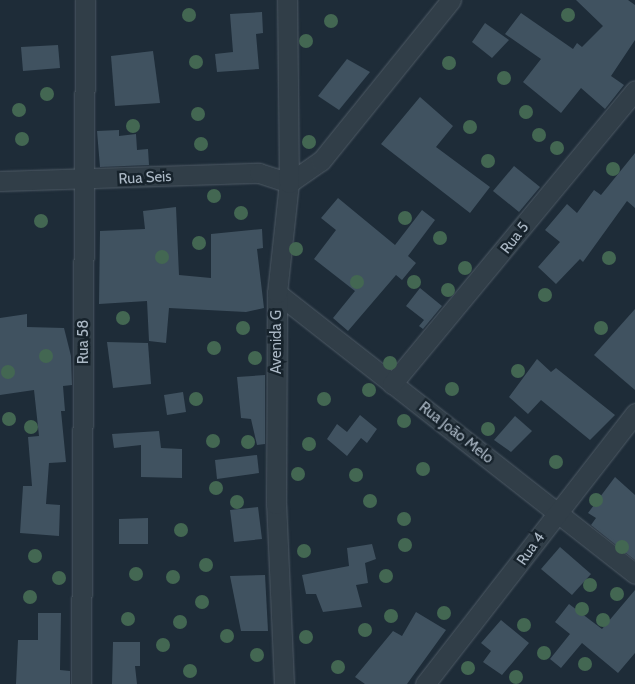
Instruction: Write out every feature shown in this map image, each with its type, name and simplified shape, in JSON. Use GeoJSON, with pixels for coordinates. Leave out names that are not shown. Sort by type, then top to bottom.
{"type":"FeatureCollection","features":[{"type":"Feature","properties":{"kind":"street","name":"Rua 58"},"geometry":{"type":"LineString","coordinates":[[81,684],[85,0]]}},
{"type":"Feature","properties":{"kind":"street","name":"Avenida G"},"geometry":{"type":"LineString","coordinates":[[284,684],[276,504],[277,293],[289,183],[287,0]]}},
{"type":"Feature","properties":{"kind":"street"},"geometry":{"type":"LineString","coordinates":[[289,183],[321,161],[451,0]]}},
{"type":"Feature","properties":{"kind":"street","name":"Rua 5"},"geometry":{"type":"LineString","coordinates":[[392,384],[635,90]]}},
{"type":"Feature","properties":{"kind":"street","name":"Rua Seis"},"geometry":{"type":"LineString","coordinates":[[0,181],[85,182],[259,173],[289,183]]}},
{"type":"Feature","properties":{"kind":"street","name":"Rua João Melo"},"geometry":{"type":"LineString","coordinates":[[277,293],[635,574]]}},
{"type":"Feature","properties":{"kind":"street","name":"Rua 4"},"geometry":{"type":"LineString","coordinates":[[425,684],[537,544],[556,511],[635,413]]}},
{"type":"Feature","properties":{"kind":"building"},"geometry":{"type":"Polygon","coordinates":[[[576,0],[628,0],[635,5],[635,40],[611,76],[624,85],[605,109],[581,88],[561,113],[523,82],[541,59],[505,34],[521,13],[573,49],[577,43],[582,47],[603,26],[576,0]]]}},
{"type":"Feature","properties":{"kind":"building"},"geometry":{"type":"Polygon","coordinates":[[[262,12],[263,33],[256,34],[259,69],[217,72],[215,54],[233,52],[230,14],[262,12]]]}},
{"type":"Feature","properties":{"kind":"building"},"geometry":{"type":"Polygon","coordinates":[[[485,23],[509,40],[492,58],[472,42],[485,23]]]}},
{"type":"Feature","properties":{"kind":"building"},"geometry":{"type":"Polygon","coordinates":[[[58,45],[60,68],[23,71],[21,47],[58,45]]]}},
{"type":"Feature","properties":{"kind":"building"},"geometry":{"type":"Polygon","coordinates":[[[153,51],[160,103],[115,106],[111,56],[153,51]]]}},
{"type":"Feature","properties":{"kind":"building"},"geometry":{"type":"Polygon","coordinates":[[[347,59],[370,72],[339,110],[318,96],[347,59]]]}},
{"type":"Feature","properties":{"kind":"building"},"geometry":{"type":"Polygon","coordinates":[[[420,97],[453,126],[436,147],[490,187],[470,213],[381,144],[420,97]]]}},
{"type":"Feature","properties":{"kind":"building"},"geometry":{"type":"Polygon","coordinates":[[[119,130],[119,136],[136,134],[137,150],[148,149],[149,165],[100,167],[97,131],[119,130]]]}},
{"type":"Feature","properties":{"kind":"building"},"geometry":{"type":"Polygon","coordinates":[[[635,153],[635,208],[627,201],[583,262],[580,259],[556,284],[538,267],[560,242],[545,230],[567,204],[577,213],[594,190],[601,195],[635,153]]]}},
{"type":"Feature","properties":{"kind":"building"},"geometry":{"type":"Polygon","coordinates":[[[514,166],[540,187],[519,212],[493,191],[514,166]]]}},
{"type":"Feature","properties":{"kind":"building"},"geometry":{"type":"Polygon","coordinates":[[[338,198],[395,245],[422,210],[435,220],[408,256],[416,263],[402,280],[396,275],[348,331],[333,318],[355,291],[314,259],[336,230],[321,218],[338,198]]]}},
{"type":"Feature","properties":{"kind":"building"},"geometry":{"type":"Polygon","coordinates":[[[176,207],[179,275],[211,278],[211,234],[262,229],[263,248],[257,249],[264,308],[246,312],[169,308],[166,343],[149,341],[147,301],[99,304],[100,231],[145,229],[143,211],[176,207]]]}},
{"type":"Feature","properties":{"kind":"building"},"geometry":{"type":"Polygon","coordinates":[[[420,288],[442,306],[423,329],[419,326],[424,320],[406,306],[420,288]]]}},
{"type":"Feature","properties":{"kind":"building"},"geometry":{"type":"Polygon","coordinates":[[[635,309],[635,390],[594,355],[635,309]]]}},
{"type":"Feature","properties":{"kind":"building"},"geometry":{"type":"Polygon","coordinates":[[[27,314],[27,327],[64,328],[71,356],[72,385],[63,386],[65,411],[61,411],[66,462],[49,463],[46,504],[60,505],[59,536],[20,533],[23,486],[32,486],[28,437],[39,436],[34,390],[0,395],[0,318],[27,314]]]}},
{"type":"Feature","properties":{"kind":"building"},"geometry":{"type":"Polygon","coordinates":[[[107,342],[148,343],[151,384],[113,388],[107,342]]]}},
{"type":"Feature","properties":{"kind":"building"},"geometry":{"type":"Polygon","coordinates":[[[537,359],[551,372],[556,368],[615,415],[590,440],[541,400],[528,414],[509,397],[537,359]]]}},
{"type":"Feature","properties":{"kind":"building"},"geometry":{"type":"Polygon","coordinates":[[[265,375],[265,444],[257,445],[251,419],[241,418],[237,377],[265,375]]]}},
{"type":"Feature","properties":{"kind":"building"},"geometry":{"type":"Polygon","coordinates":[[[183,392],[186,412],[167,415],[164,395],[183,392]]]}},
{"type":"Feature","properties":{"kind":"building"},"geometry":{"type":"Polygon","coordinates":[[[360,415],[377,429],[367,443],[361,438],[347,456],[327,439],[337,424],[347,432],[360,415]]]}},
{"type":"Feature","properties":{"kind":"building"},"geometry":{"type":"Polygon","coordinates":[[[515,416],[532,431],[511,452],[494,440],[515,416]]]}},
{"type":"Feature","properties":{"kind":"building"},"geometry":{"type":"Polygon","coordinates":[[[159,431],[161,448],[182,449],[182,478],[141,477],[141,445],[114,448],[112,434],[159,431]]]}},
{"type":"Feature","properties":{"kind":"building"},"geometry":{"type":"Polygon","coordinates":[[[257,455],[259,473],[217,479],[215,460],[257,455]]]}},
{"type":"Feature","properties":{"kind":"building"},"geometry":{"type":"Polygon","coordinates":[[[615,477],[635,495],[635,560],[591,525],[596,518],[588,513],[615,477]]]}},
{"type":"Feature","properties":{"kind":"building"},"geometry":{"type":"Polygon","coordinates":[[[258,507],[262,539],[234,542],[230,510],[258,507]]]}},
{"type":"Feature","properties":{"kind":"building"},"geometry":{"type":"Polygon","coordinates":[[[148,518],[148,544],[119,544],[119,519],[148,518]]]}},
{"type":"Feature","properties":{"kind":"building"},"geometry":{"type":"Polygon","coordinates":[[[372,544],[376,559],[365,563],[368,583],[356,585],[362,607],[323,612],[316,594],[306,594],[302,575],[349,566],[347,548],[372,544]]]}},
{"type":"Feature","properties":{"kind":"building"},"geometry":{"type":"Polygon","coordinates":[[[560,547],[591,574],[572,595],[541,569],[560,547]]]}},
{"type":"Feature","properties":{"kind":"building"},"geometry":{"type":"Polygon","coordinates":[[[265,575],[268,631],[241,631],[230,576],[265,575]]]}},
{"type":"Feature","properties":{"kind":"building"},"geometry":{"type":"Polygon","coordinates":[[[635,590],[635,653],[618,673],[582,643],[561,668],[550,659],[570,634],[555,622],[569,604],[602,629],[635,590]]]}},
{"type":"Feature","properties":{"kind":"building"},"geometry":{"type":"Polygon","coordinates":[[[416,612],[446,630],[407,684],[365,684],[355,677],[393,631],[402,636],[416,612]]]}},
{"type":"Feature","properties":{"kind":"building"},"geometry":{"type":"Polygon","coordinates":[[[38,613],[61,613],[60,670],[70,671],[70,684],[16,684],[18,640],[38,640],[38,613]]]}},
{"type":"Feature","properties":{"kind":"building"},"geometry":{"type":"Polygon","coordinates":[[[501,620],[529,643],[502,675],[483,662],[491,651],[481,643],[501,620]]]}},
{"type":"Feature","properties":{"kind":"building"},"geometry":{"type":"Polygon","coordinates":[[[113,642],[140,642],[140,666],[135,666],[137,684],[112,684],[113,642]]]}}]}
